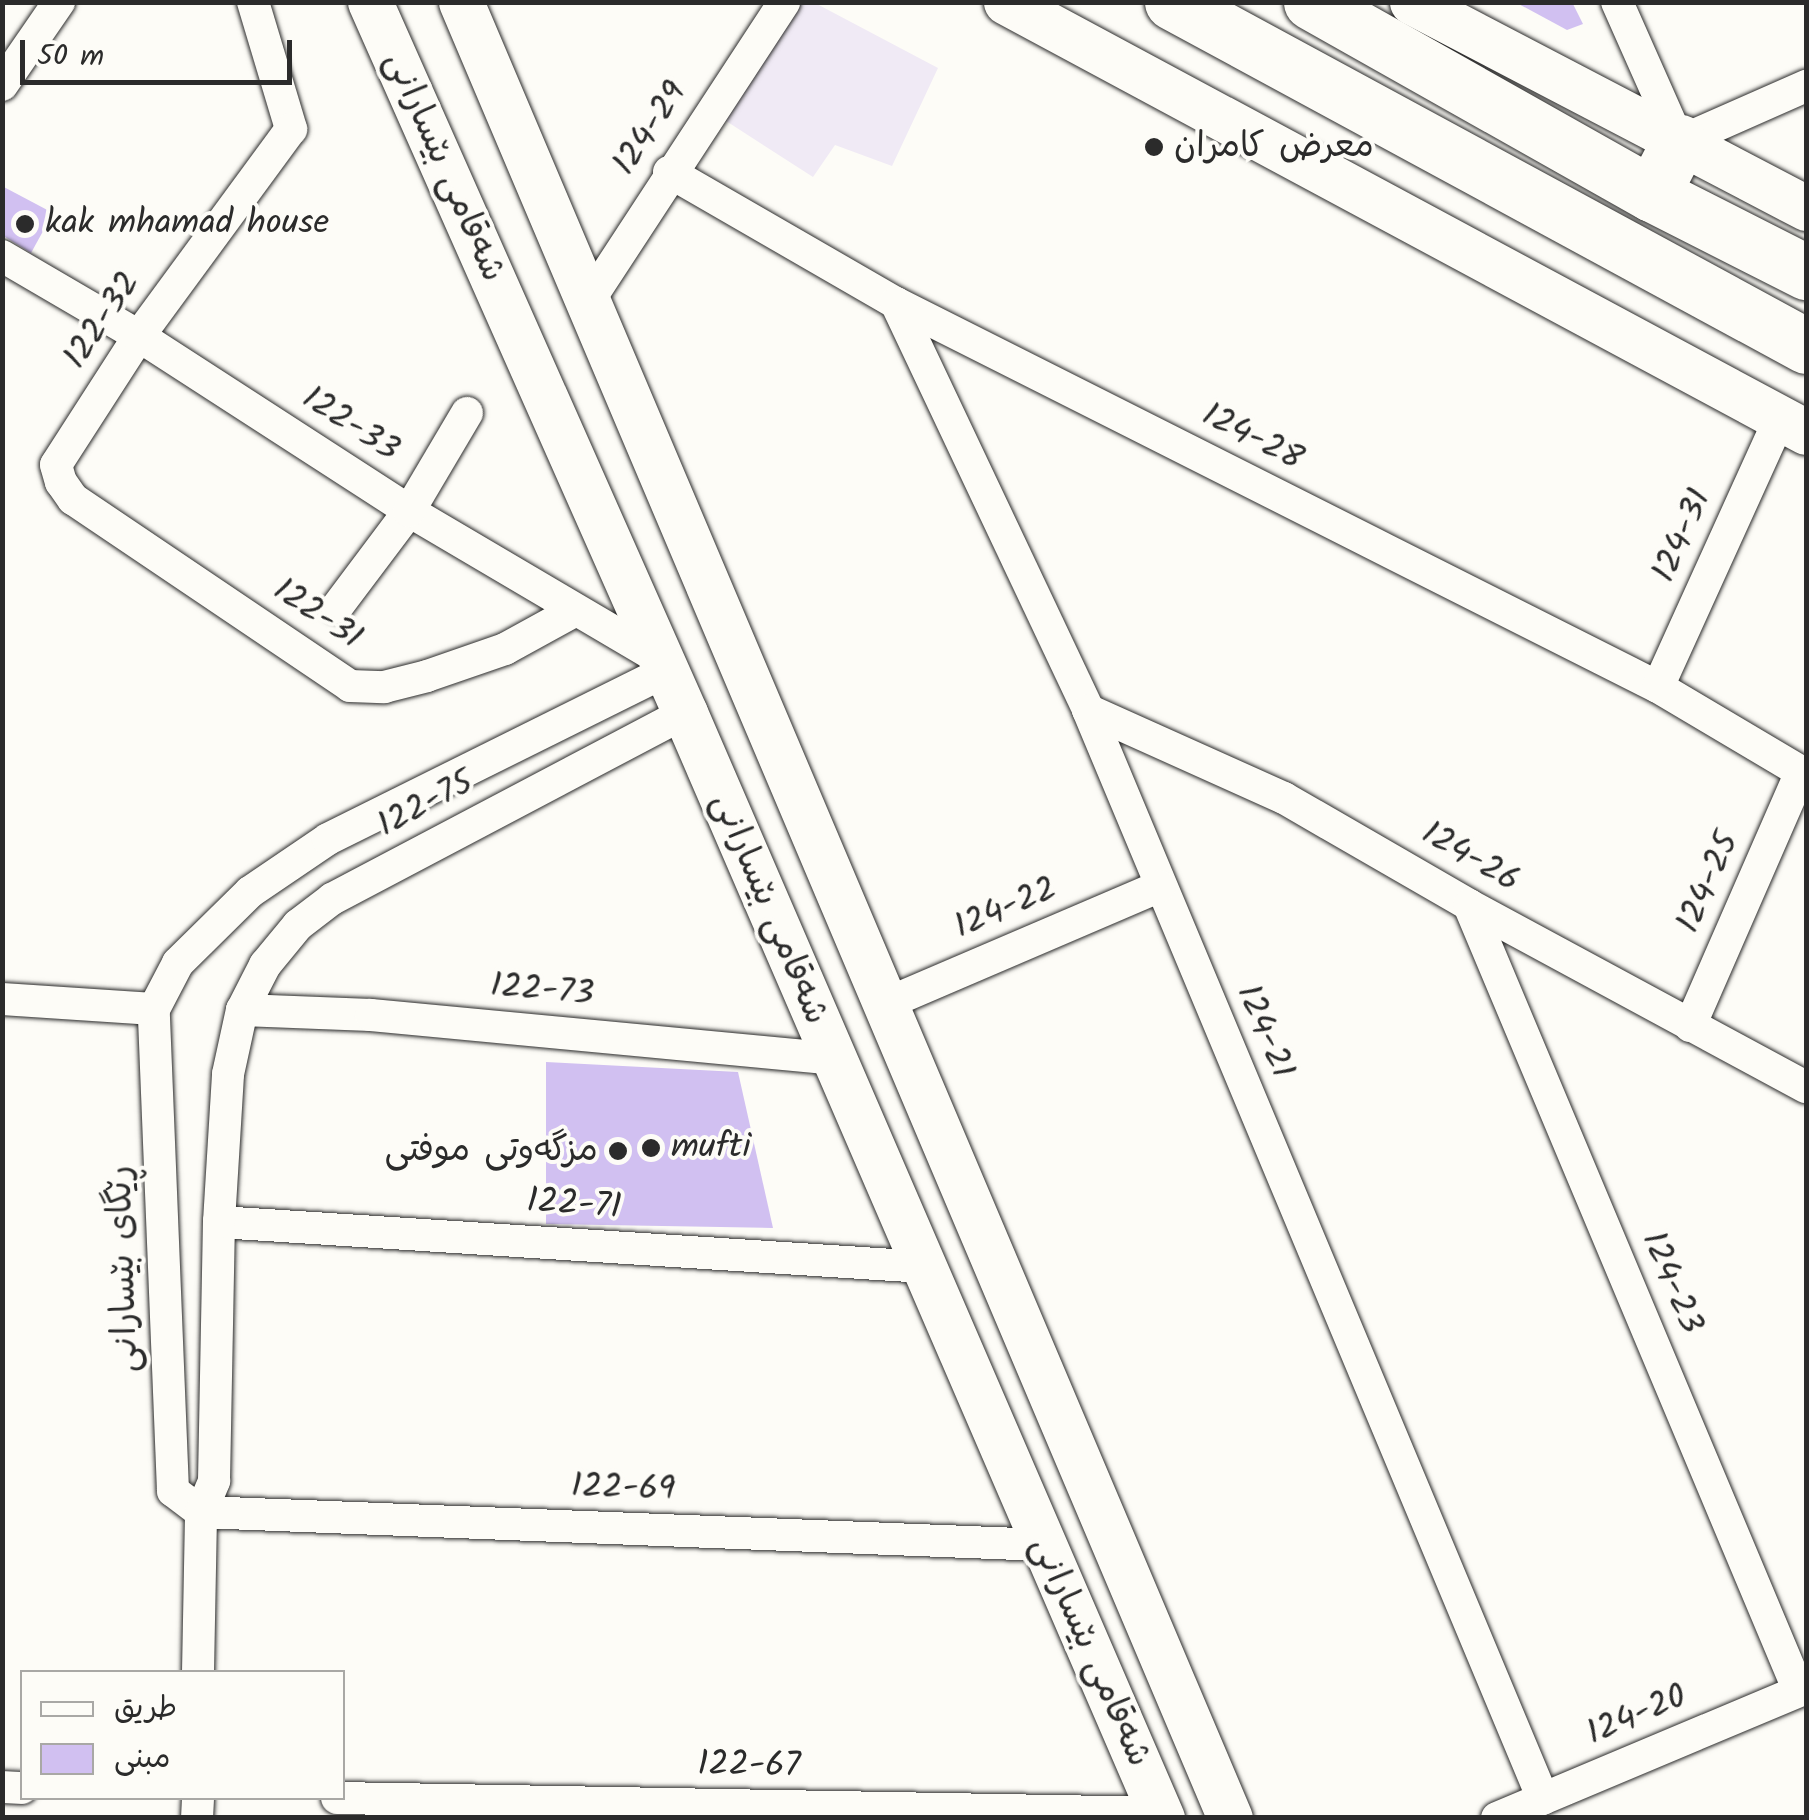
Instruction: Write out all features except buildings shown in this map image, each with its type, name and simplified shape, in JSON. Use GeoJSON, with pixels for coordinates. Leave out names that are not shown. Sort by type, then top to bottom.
{"type":"FeatureCollection","features":[{"type":"Feature","properties":{"kind":"highway"},"geometry":{"type":"LineString","coordinates":[[1172,2],[1806,346]]}},
{"type":"Feature","properties":{"kind":"highway"},"geometry":{"type":"LineString","coordinates":[[1311,2],[1652,194],[1806,272]]}},
{"type":"Feature","properties":{"kind":"highway"},"geometry":{"type":"LineString","coordinates":[[1652,194],[1679,142]]}},
{"type":"Feature","properties":{"kind":"main road","name":"شەقامی بێسارانی"},"geometry":{"type":"LineString","coordinates":[[370,2],[685,713],[1161,1815]]}},
{"type":"Feature","properties":{"kind":"main road","name":"شەقامی بێسارانی"},"geometry":{"type":"LineString","coordinates":[[461,2],[1230,1818]]}},
{"type":"Feature","properties":{"kind":"main road"},"geometry":{"type":"LineString","coordinates":[[1006,2],[1793,425]]}},
{"type":"Feature","properties":{"kind":"main road"},"geometry":{"type":"LineString","coordinates":[[1412,2],[1806,208]]}},
{"type":"Feature","properties":{"kind":"street"},"geometry":{"type":"LineString","coordinates":[[2,85],[58,2]]}},
{"type":"Feature","properties":{"kind":"street","name":"122-32"},"geometry":{"type":"LineString","coordinates":[[56,465],[139,336],[291,129],[253,2]]}},
{"type":"Feature","properties":{"kind":"street","name":"124-29"},"geometry":{"type":"LineString","coordinates":[[588,302],[784,2]]}},
{"type":"Feature","properties":{"kind":"street"},"geometry":{"type":"LineString","coordinates":[[1617,2],[1679,142],[1806,86]]}},
{"type":"Feature","properties":{"kind":"street","name":"124-28"},"geometry":{"type":"LineString","coordinates":[[670,172],[896,303],[1658,687],[1804,773]]}},
{"type":"Feature","properties":{"kind":"street","name":"122-33"},"geometry":{"type":"LineString","coordinates":[[2,256],[139,336],[408,511],[661,664]]}},
{"type":"Feature","properties":{"kind":"street","name":"124-21"},"geometry":{"type":"LineString","coordinates":[[896,303],[1088,710],[1543,1799]]}},
{"type":"Feature","properties":{"kind":"street"},"geometry":{"type":"LineString","coordinates":[[337,607],[408,511],[467,413]]}},
{"type":"Feature","properties":{"kind":"street","name":"124-31"},"geometry":{"type":"LineString","coordinates":[[1658,687],[1793,425]]}},
{"type":"Feature","properties":{"kind":"street","name":"122-31"},"geometry":{"type":"LineString","coordinates":[[56,465],[73,499],[350,686],[384,688],[428,676],[506,649],[574,611]]}},
{"type":"Feature","properties":{"kind":"street"},"geometry":{"type":"LineString","coordinates":[[2,999],[154,1009],[178,963],[250,892],[328,839],[661,664]]}},
{"type":"Feature","properties":{"kind":"street","name":"124-26"},"geometry":{"type":"LineString","coordinates":[[1088,710],[1284,798],[1469,905],[1806,1087]]}},
{"type":"Feature","properties":{"kind":"street","name":"122-75"},"geometry":{"type":"LineString","coordinates":[[242,1010],[265,965],[298,924],[332,899],[685,713]]}},
{"type":"Feature","properties":{"kind":"street","name":"124-25"},"geometry":{"type":"LineString","coordinates":[[1690,1026],[1804,773]]}},
{"type":"Feature","properties":{"kind":"street","name":"124-22"},"geometry":{"type":"LineString","coordinates":[[884,1004],[1160,886]]}},
{"type":"Feature","properties":{"kind":"street","name":"124-23"},"geometry":{"type":"LineString","coordinates":[[1469,905],[1803,1690]]}},
{"type":"Feature","properties":{"kind":"street","name":"ڕێگای بێسارانی"},"geometry":{"type":"LineString","coordinates":[[154,1009],[173,1491],[200,1512]]}},
{"type":"Feature","properties":{"kind":"street"},"geometry":{"type":"LineString","coordinates":[[198,1670],[200,1512],[214,1480],[219,1222],[228,1074],[242,1010]]}},
{"type":"Feature","properties":{"kind":"street","name":"122-73"},"geometry":{"type":"LineString","coordinates":[[242,1010],[371,1015],[834,1059]]}},
{"type":"Feature","properties":{"kind":"street","name":"122-71"},"geometry":{"type":"LineString","coordinates":[[219,1222],[924,1268]]}},
{"type":"Feature","properties":{"kind":"street","name":"122-69"},"geometry":{"type":"LineString","coordinates":[[200,1512],[1043,1545]]}},
{"type":"Feature","properties":{"kind":"street","name":"124-20"},"geometry":{"type":"LineString","coordinates":[[1497,1818],[1803,1690]]}},
{"type":"Feature","properties":{"kind":"street","name":"122-67"},"geometry":{"type":"LineString","coordinates":[[345,1799],[485,1810],[1161,1815]]}},
{"type":"Feature","properties":{"kind":"shaded area"},"geometry":{"type":"Polygon","coordinates":[[[794,3],[815,3],[938,68],[892,166],[835,145],[813,177],[723,119],[794,3]]]}},
{"type":"Feature","properties":{"kind":"place","name":"معرض كامران"},"geometry":{"type":"Point","coordinates":[1154,147]}},
{"type":"Feature","properties":{"kind":"place","name":"kak mhamad house"},"geometry":{"type":"Point","coordinates":[25,224]}},
{"type":"Feature","properties":{"kind":"place","name":"mufti"},"geometry":{"type":"Point","coordinates":[651,1148]}},
{"type":"Feature","properties":{"kind":"place","name":"مزگەوتی موفتی"},"geometry":{"type":"Point","coordinates":[618,1151]}}]}
